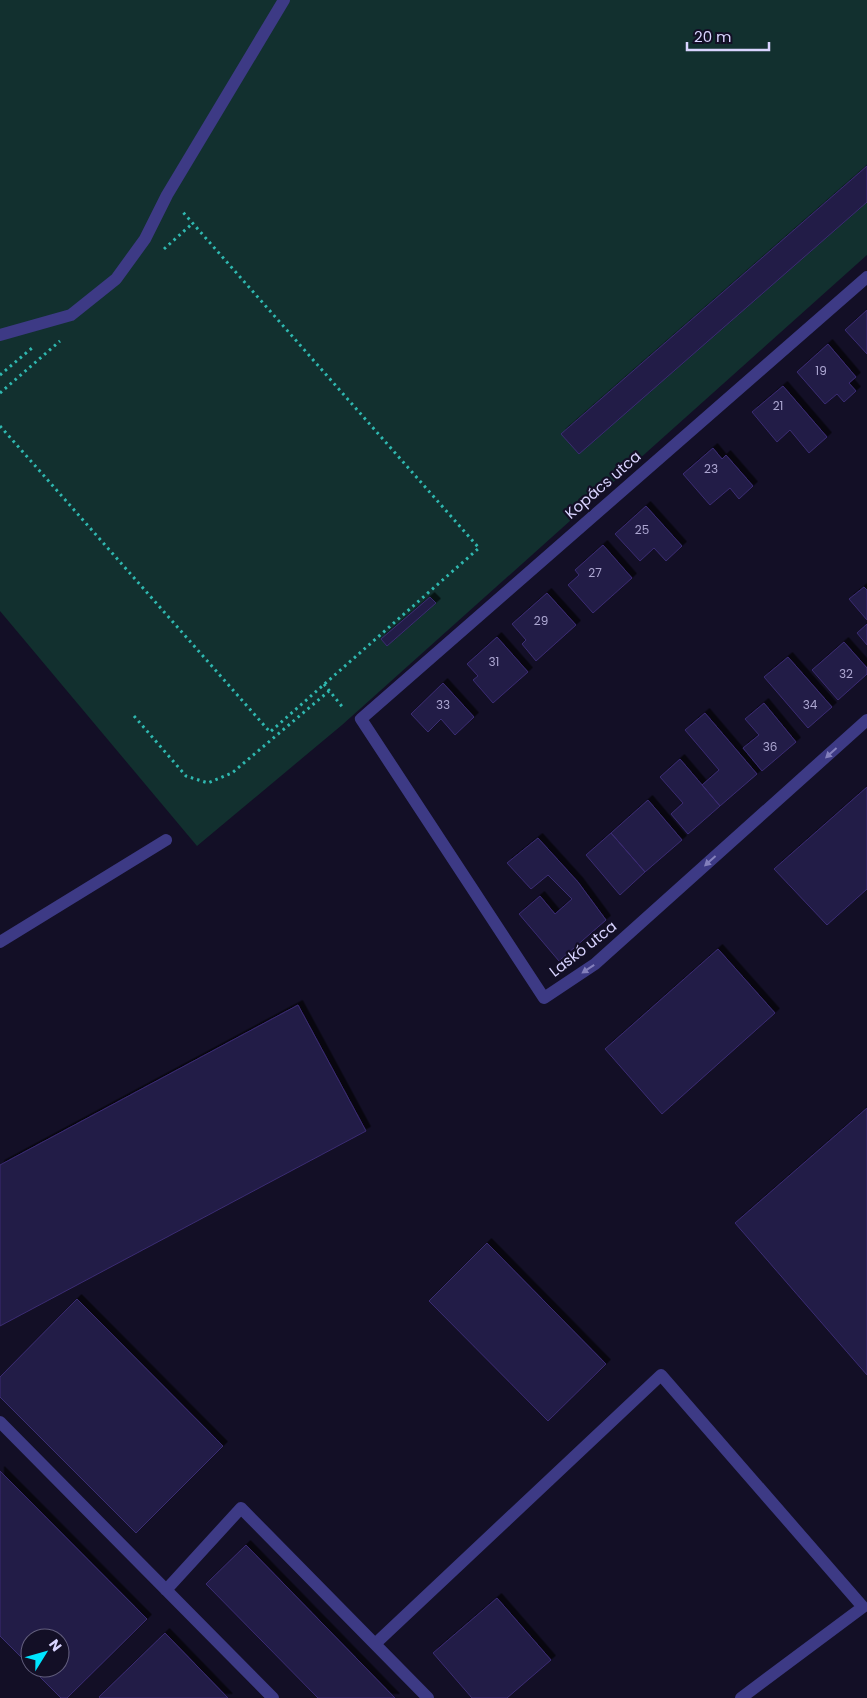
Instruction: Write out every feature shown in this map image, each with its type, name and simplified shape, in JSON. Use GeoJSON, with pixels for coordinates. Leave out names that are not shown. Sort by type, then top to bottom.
{"type":"FeatureCollection","features":[{"type":"Feature","properties":{"kind":"street"},"geometry":{"type":"LineString","coordinates":[[0,335],[71,315],[116,279],[145,239],[167,195],[284,0]]}},
{"type":"Feature","properties":{"kind":"street","name":"Kopács utca"},"geometry":{"type":"LineString","coordinates":[[361,719],[867,276]]}},
{"type":"Feature","properties":{"kind":"street","name":"Laskó utca"},"geometry":{"type":"LineString","coordinates":[[361,719],[544,998],[595,964],[867,720]]}},
{"type":"Feature","properties":{"kind":"street"},"geometry":{"type":"LineString","coordinates":[[0,942],[166,840]]}},
{"type":"Feature","properties":{"kind":"street"},"geometry":{"type":"LineString","coordinates":[[375,1644],[661,1375],[863,1607],[741,1698]]}},
{"type":"Feature","properties":{"kind":"street"},"geometry":{"type":"LineString","coordinates":[[0,1422],[273,1698]]}},
{"type":"Feature","properties":{"kind":"street"},"geometry":{"type":"LineString","coordinates":[[166,1590],[241,1508],[428,1698]]}},
{"type":"Feature","properties":{"kind":"path"},"geometry":{"type":"LineString","coordinates":[[0,426],[270,732],[479,548],[193,223]]}},
{"type":"Feature","properties":{"kind":"path"},"geometry":{"type":"LineString","coordinates":[[324,684],[346,711]]}},
{"type":"Feature","properties":{"kind":"path"},"geometry":{"type":"LineString","coordinates":[[134,716],[186,776],[208,783],[232,773],[329,691]]}},
{"type":"Feature","properties":{"kind":"green space"},"geometry":{"type":"Polygon","coordinates":[[[0,0],[867,0],[867,255],[342,725],[197,846],[0,611],[0,0]]]}},
{"type":"Feature","properties":{"kind":"building"},"geometry":{"type":"Polygon","coordinates":[[[867,166],[867,202],[579,454],[561,434],[867,166]]]}},
{"type":"Feature","properties":{"kind":"building"},"geometry":{"type":"Polygon","coordinates":[[[867,310],[867,354],[845,330],[867,310]]]}},
{"type":"Feature","properties":{"kind":"building"},"geometry":{"type":"Polygon","coordinates":[[[828,344],[856,377],[849,383],[856,391],[844,402],[837,394],[825,404],[797,372],[828,344]]]}},
{"type":"Feature","properties":{"kind":"building"},"geometry":{"type":"Polygon","coordinates":[[[783,386],[827,437],[809,453],[790,430],[777,442],[752,412],[783,386]]]}},
{"type":"Feature","properties":{"kind":"building"},"geometry":{"type":"Polygon","coordinates":[[[713,448],[722,459],[726,455],[753,486],[739,499],[730,488],[710,505],[683,474],[713,448]]]}},
{"type":"Feature","properties":{"kind":"building"},"geometry":{"type":"Polygon","coordinates":[[[646,506],[682,546],[666,561],[654,548],[640,561],[615,534],[646,506]]]}},
{"type":"Feature","properties":{"kind":"building"},"geometry":{"type":"Polygon","coordinates":[[[603,545],[632,578],[593,613],[568,585],[579,575],[575,570],[603,545]]]}},
{"type":"Feature","properties":{"kind":"building"},"geometry":{"type":"Polygon","coordinates":[[[864,587],[867,590],[867,620],[849,599],[864,587]]]}},
{"type":"Feature","properties":{"kind":"building"},"geometry":{"type":"Polygon","coordinates":[[[547,593],[576,625],[536,661],[522,644],[526,640],[512,624],[547,593]]]}},
{"type":"Feature","properties":{"kind":"building"},"geometry":{"type":"Polygon","coordinates":[[[430,597],[436,603],[387,646],[381,639],[430,597]]]}},
{"type":"Feature","properties":{"kind":"building"},"geometry":{"type":"Polygon","coordinates":[[[867,624],[867,645],[857,633],[867,624]]]}},
{"type":"Feature","properties":{"kind":"building"},"geometry":{"type":"Polygon","coordinates":[[[497,637],[528,672],[493,703],[473,680],[478,676],[467,664],[497,637]]]}},
{"type":"Feature","properties":{"kind":"building"},"geometry":{"type":"Polygon","coordinates":[[[844,642],[867,668],[867,674],[838,700],[812,670],[844,642]]]}},
{"type":"Feature","properties":{"kind":"building"},"geometry":{"type":"Polygon","coordinates":[[[788,657],[832,707],[808,728],[764,677],[788,657]]]}},
{"type":"Feature","properties":{"kind":"building"},"geometry":{"type":"Polygon","coordinates":[[[443,683],[474,717],[455,735],[441,719],[428,732],[411,714],[443,683]]]}},
{"type":"Feature","properties":{"kind":"building"},"geometry":{"type":"Polygon","coordinates":[[[764,703],[796,742],[762,771],[743,748],[759,735],[745,719],[764,703]]]}},
{"type":"Feature","properties":{"kind":"building"},"geometry":{"type":"Polygon","coordinates":[[[705,713],[757,774],[720,806],[702,785],[719,770],[685,730],[705,713]]]}},
{"type":"Feature","properties":{"kind":"building"},"geometry":{"type":"Polygon","coordinates":[[[680,759],[720,806],[688,834],[671,814],[683,803],[660,777],[680,759]]]}},
{"type":"Feature","properties":{"kind":"building"},"geometry":{"type":"Polygon","coordinates":[[[867,787],[867,889],[827,925],[774,869],[867,787]]]}},
{"type":"Feature","properties":{"kind":"building"},"geometry":{"type":"Polygon","coordinates":[[[648,800],[682,840],[645,872],[611,833],[648,800]]]}},
{"type":"Feature","properties":{"kind":"building"},"geometry":{"type":"Polygon","coordinates":[[[611,833],[645,872],[620,895],[586,855],[611,833]]]}},
{"type":"Feature","properties":{"kind":"building"},"geometry":{"type":"Polygon","coordinates":[[[538,838],[578,882],[606,920],[559,961],[519,914],[540,896],[555,914],[572,899],[548,875],[531,889],[507,863],[538,838]]]}},
{"type":"Feature","properties":{"kind":"building"},"geometry":{"type":"Polygon","coordinates":[[[718,949],[775,1013],[662,1114],[605,1049],[718,949]]]}},
{"type":"Feature","properties":{"kind":"building"},"geometry":{"type":"Polygon","coordinates":[[[298,1005],[366,1131],[0,1326],[0,1165],[298,1005]]]}},
{"type":"Feature","properties":{"kind":"building"},"geometry":{"type":"Polygon","coordinates":[[[867,1108],[867,1375],[735,1223],[867,1108]]]}},
{"type":"Feature","properties":{"kind":"building"},"geometry":{"type":"Polygon","coordinates":[[[487,1243],[606,1364],[548,1421],[429,1301],[487,1243]]]}},
{"type":"Feature","properties":{"kind":"building"},"geometry":{"type":"Polygon","coordinates":[[[77,1299],[223,1446],[136,1533],[0,1397],[0,1377],[77,1299]]]}},
{"type":"Feature","properties":{"kind":"building"},"geometry":{"type":"Polygon","coordinates":[[[0,1471],[147,1619],[67,1698],[61,1698],[41,1678],[70,1678],[70,1628],[20,1628],[20,1656],[0,1636],[0,1471]]]}},
{"type":"Feature","properties":{"kind":"building"},"geometry":{"type":"Polygon","coordinates":[[[246,1545],[395,1698],[318,1698],[206,1584],[246,1545]]]}},
{"type":"Feature","properties":{"kind":"building"},"geometry":{"type":"Polygon","coordinates":[[[497,1598],[551,1660],[507,1698],[472,1698],[433,1653],[497,1598]]]}},
{"type":"Feature","properties":{"kind":"building"},"geometry":{"type":"Polygon","coordinates":[[[165,1633],[228,1698],[99,1697],[165,1633]]]}}]}
